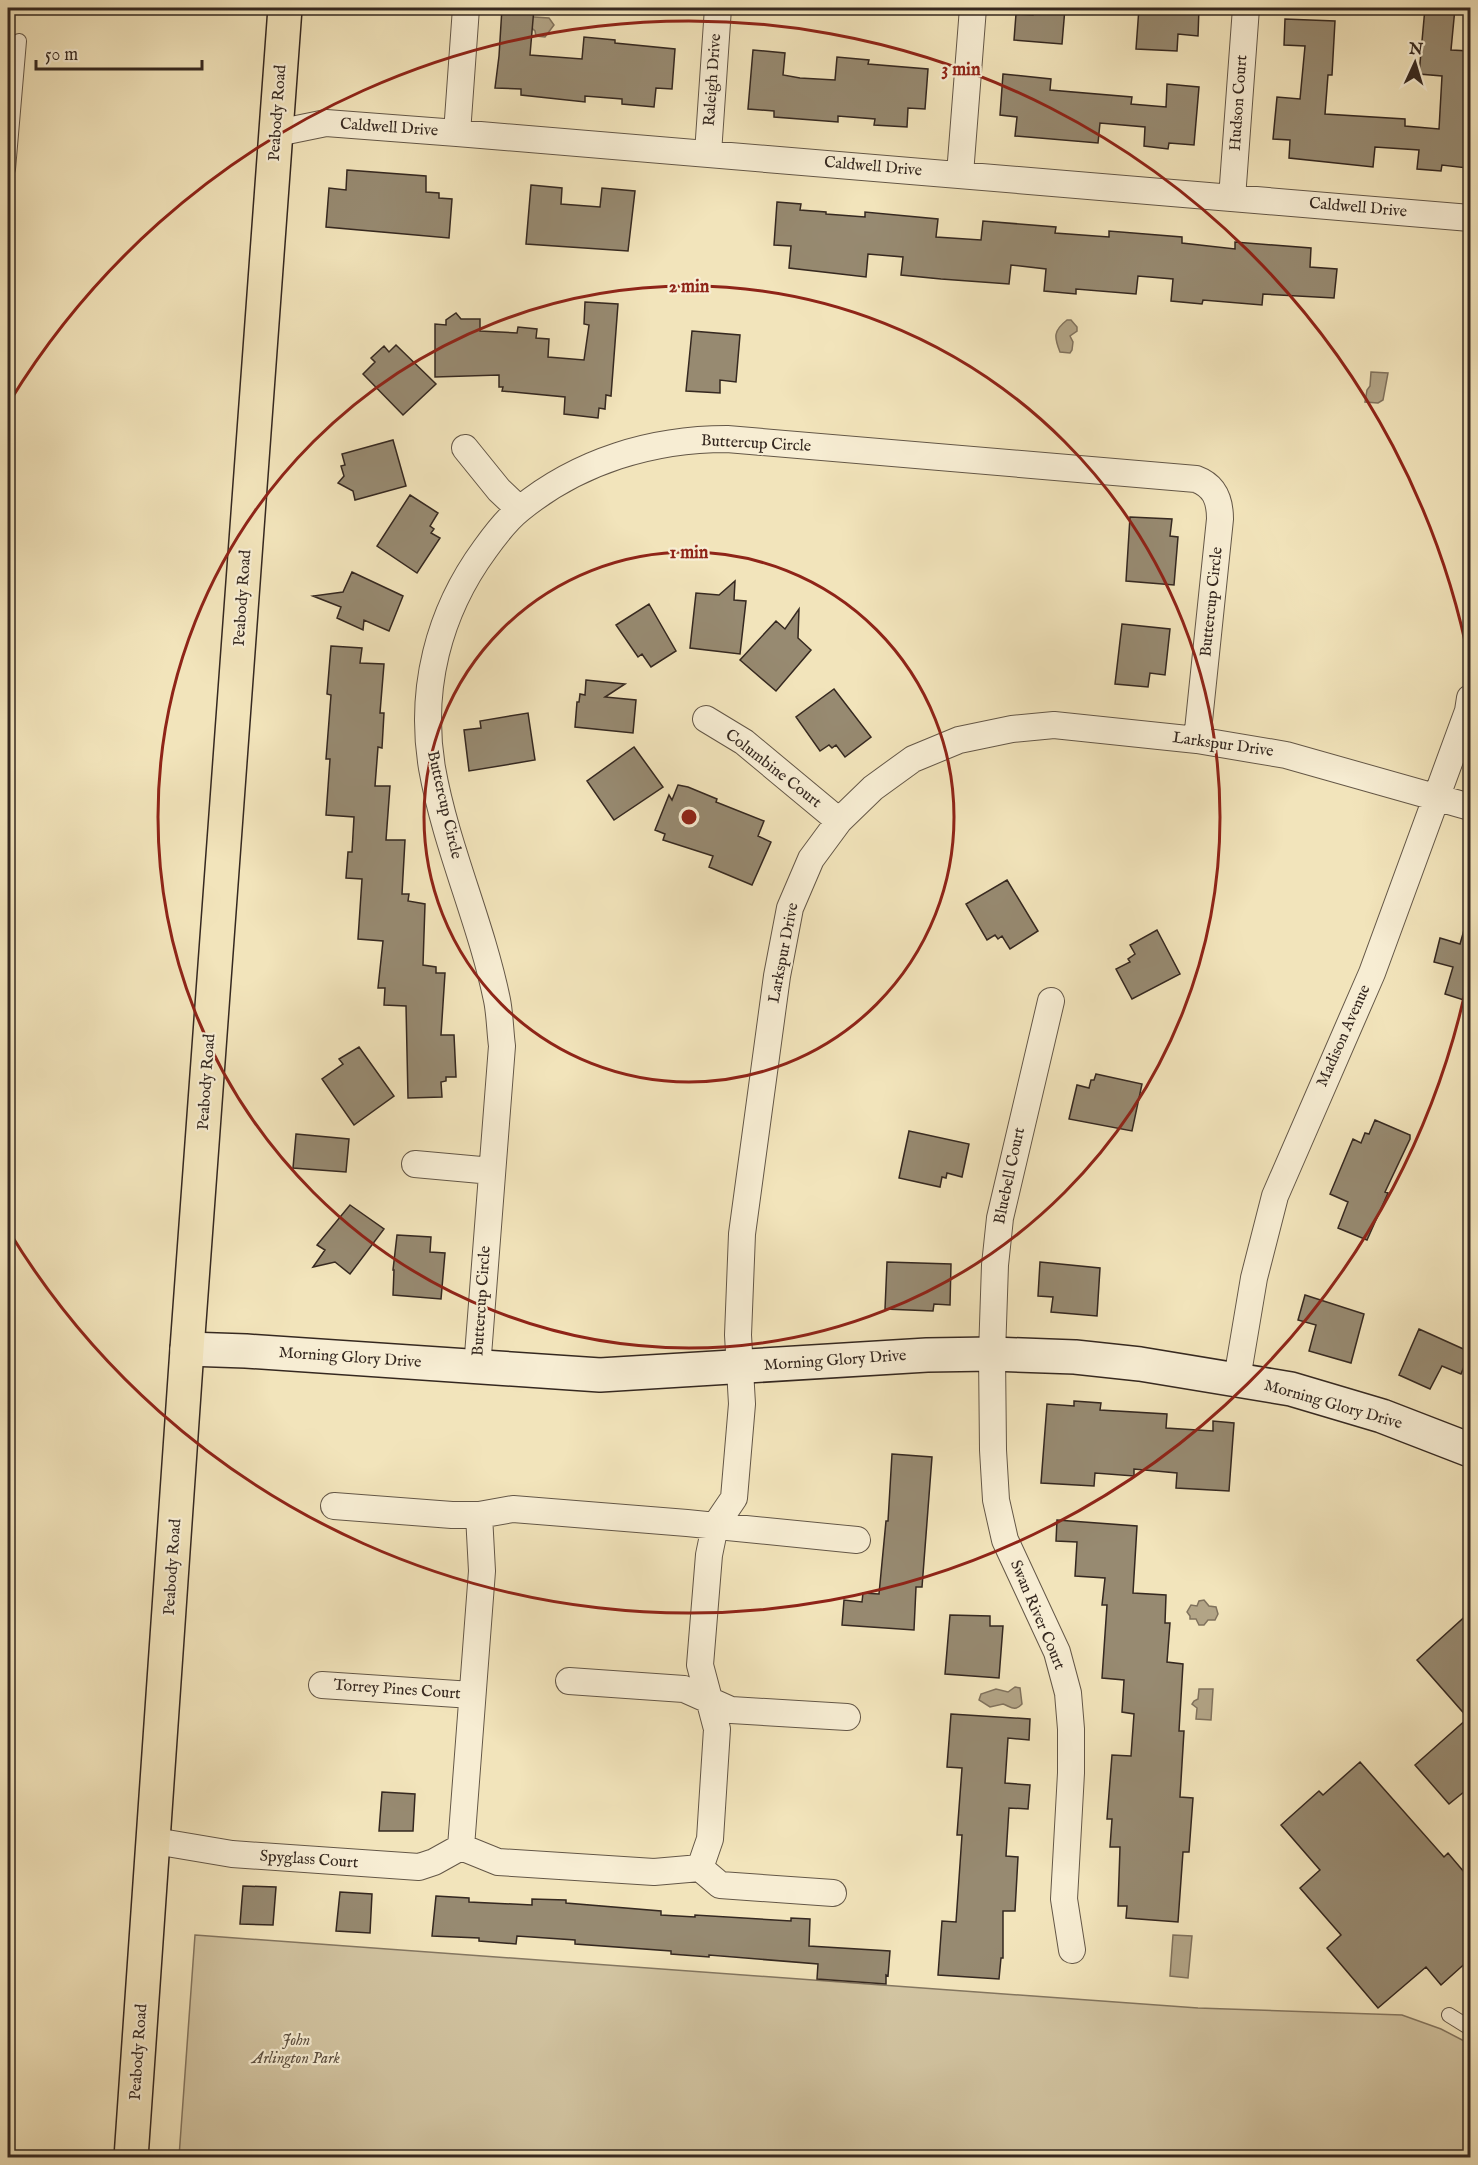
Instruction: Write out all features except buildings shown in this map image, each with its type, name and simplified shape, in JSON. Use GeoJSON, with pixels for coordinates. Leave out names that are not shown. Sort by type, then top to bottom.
{"type":"FeatureCollection","features":[{"type":"Feature","properties":{"kind":"main road","name":"Peabody Road"},"geometry":{"type":"LineString","coordinates":[[131,2157],[285,8]]}},
{"type":"Feature","properties":{"kind":"street"},"geometry":{"type":"LineString","coordinates":[[457,133],[466,8]]}},
{"type":"Feature","properties":{"kind":"street","name":"Raleigh Drive"},"geometry":{"type":"LineString","coordinates":[[708,153],[718,8]]}},
{"type":"Feature","properties":{"kind":"street"},"geometry":{"type":"LineString","coordinates":[[960,174],[973,8]]}},
{"type":"Feature","properties":{"kind":"street","name":"Hudson Court"},"geometry":{"type":"LineString","coordinates":[[1232,198],[1245,8]]}},
{"type":"Feature","properties":{"kind":"street","name":"Caldwell Drive"},"geometry":{"type":"LineString","coordinates":[[277,133],[326,123],[1470,218]]}},
{"type":"Feature","properties":{"kind":"street","name":"Buttercup Circle"},"geometry":{"type":"LineString","coordinates":[[477,1368],[502,1046],[497,1002],[436,786],[428,733],[428,704],[432,668],[442,630],[457,592],[498,531],[519,509],[549,488],[583,469],[614,457],[649,446],[705,439],[1196,479],[1205,482],[1216,495],[1220,519],[1197,740]]}},
{"type":"Feature","properties":{"kind":"street"},"geometry":{"type":"LineString","coordinates":[[465,448],[499,490],[519,509]]}},
{"type":"Feature","properties":{"kind":"street","name":"Madison Avenue"},"geometry":{"type":"LineString","coordinates":[[1237,1379],[1254,1278],[1275,1196],[1372,973],[1438,797],[1468,711],[1470,698]]}},
{"type":"Feature","properties":{"kind":"street","name":"Columbine Court"},"geometry":{"type":"LineString","coordinates":[[706,719],[744,742],[839,821]]}},
{"type":"Feature","properties":{"kind":"street","name":"Larkspur Drive"},"geometry":{"type":"LineString","coordinates":[[700,1868],[710,1839],[717,1729],[700,1665],[709,1555],[716,1526],[734,1498],[742,1404],[738,1335],[742,1234],[777,976],[790,908],[811,859],[839,821],[873,788],[913,759],[959,740],[1012,729],[1054,725],[1197,740],[1286,755],[1470,807]]}},
{"type":"Feature","properties":{"kind":"street","name":"Bluebell Court"},"geometry":{"type":"LineString","coordinates":[[992,1354],[995,1265],[1000,1218],[1051,1001]]}},
{"type":"Feature","properties":{"kind":"street"},"geometry":{"type":"LineString","coordinates":[[415,1164],[492,1171]]}},
{"type":"Feature","properties":{"kind":"street","name":"Morning Glory Drive"},"geometry":{"type":"LineString","coordinates":[[188,1349],[600,1375],[927,1355],[992,1354],[1076,1357],[1140,1364],[1291,1389],[1382,1416],[1470,1450]]}},
{"type":"Feature","properties":{"kind":"street","name":"Swan River Court"},"geometry":{"type":"LineString","coordinates":[[992,1354],[996,1500],[1005,1540],[1057,1652],[1068,1693],[1071,1773],[1064,1899],[1071,1950]]}},
{"type":"Feature","properties":{"kind":"street"},"geometry":{"type":"LineString","coordinates":[[334,1506],[479,1515],[513,1509],[857,1540]]}},
{"type":"Feature","properties":{"kind":"street"},"geometry":{"type":"LineString","coordinates":[[479,1515],[482,1571],[461,1847],[498,1862],[654,1872],[700,1868],[720,1885],[833,1893]]}},
{"type":"Feature","properties":{"kind":"street"},"geometry":{"type":"LineString","coordinates":[[569,1681],[684,1689],[731,1710],[847,1717]]}},
{"type":"Feature","properties":{"kind":"street","name":"Torrey Pines Court"},"geometry":{"type":"LineString","coordinates":[[322,1685],[472,1695]]}},
{"type":"Feature","properties":{"kind":"street","name":"Spyglass Court"},"geometry":{"type":"LineString","coordinates":[[154,1841],[232,1854],[419,1867],[461,1847]]}},
{"type":"Feature","properties":{"kind":"lane"},"geometry":{"type":"LineString","coordinates":[[8,169],[19,41]]}},
{"type":"Feature","properties":{"kind":"lane"},"geometry":{"type":"LineString","coordinates":[[1449,2015],[1470,2028]]}},
{"type":"Feature","properties":{"kind":"green space","name":"John Arlington Park"},"geometry":{"type":"Polygon","coordinates":[[[195,1935],[1198,2008],[1402,2015],[1441,2029],[1470,2044],[1470,2157],[179,2157],[195,1935]]]}},
{"type":"Feature","properties":{"kind":"shaded area"},"geometry":{"type":"Polygon","coordinates":[[[519,16],[549,18],[554,25],[545,37],[536,36],[535,31],[519,16]]]}},
{"type":"Feature","properties":{"kind":"shaded area"},"geometry":{"type":"Polygon","coordinates":[[[1067,320],[1071,320],[1077,327],[1077,331],[1070,336],[1073,342],[1070,353],[1060,352],[1056,338],[1057,331],[1067,320]]]}},
{"type":"Feature","properties":{"kind":"shaded area"},"geometry":{"type":"Polygon","coordinates":[[[1371,372],[1388,373],[1383,400],[1378,403],[1365,402],[1371,372]]]}},
{"type":"Feature","properties":{"kind":"shaded area"},"geometry":{"type":"Polygon","coordinates":[[[1204,1600],[1209,1606],[1216,1607],[1218,1614],[1215,1620],[1208,1620],[1204,1625],[1199,1625],[1196,1619],[1190,1619],[1187,1612],[1191,1605],[1197,1606],[1199,1601],[1204,1600]]]}},
{"type":"Feature","properties":{"kind":"shaded area"},"geometry":{"type":"Polygon","coordinates":[[[1015,1687],[1020,1688],[1022,1704],[1017,1708],[1003,1704],[990,1707],[979,1700],[981,1694],[996,1689],[1008,1692],[1015,1687]]]}},
{"type":"Feature","properties":{"kind":"shaded area"},"geometry":{"type":"Polygon","coordinates":[[[1199,1689],[1213,1689],[1211,1720],[1196,1719],[1197,1708],[1192,1704],[1198,1699],[1199,1689]]]}},
{"type":"Feature","properties":{"kind":"shaded area"},"geometry":{"type":"Polygon","coordinates":[[[1173,1935],[1192,1936],[1188,1978],[1170,1976],[1173,1935]]]}}]}
